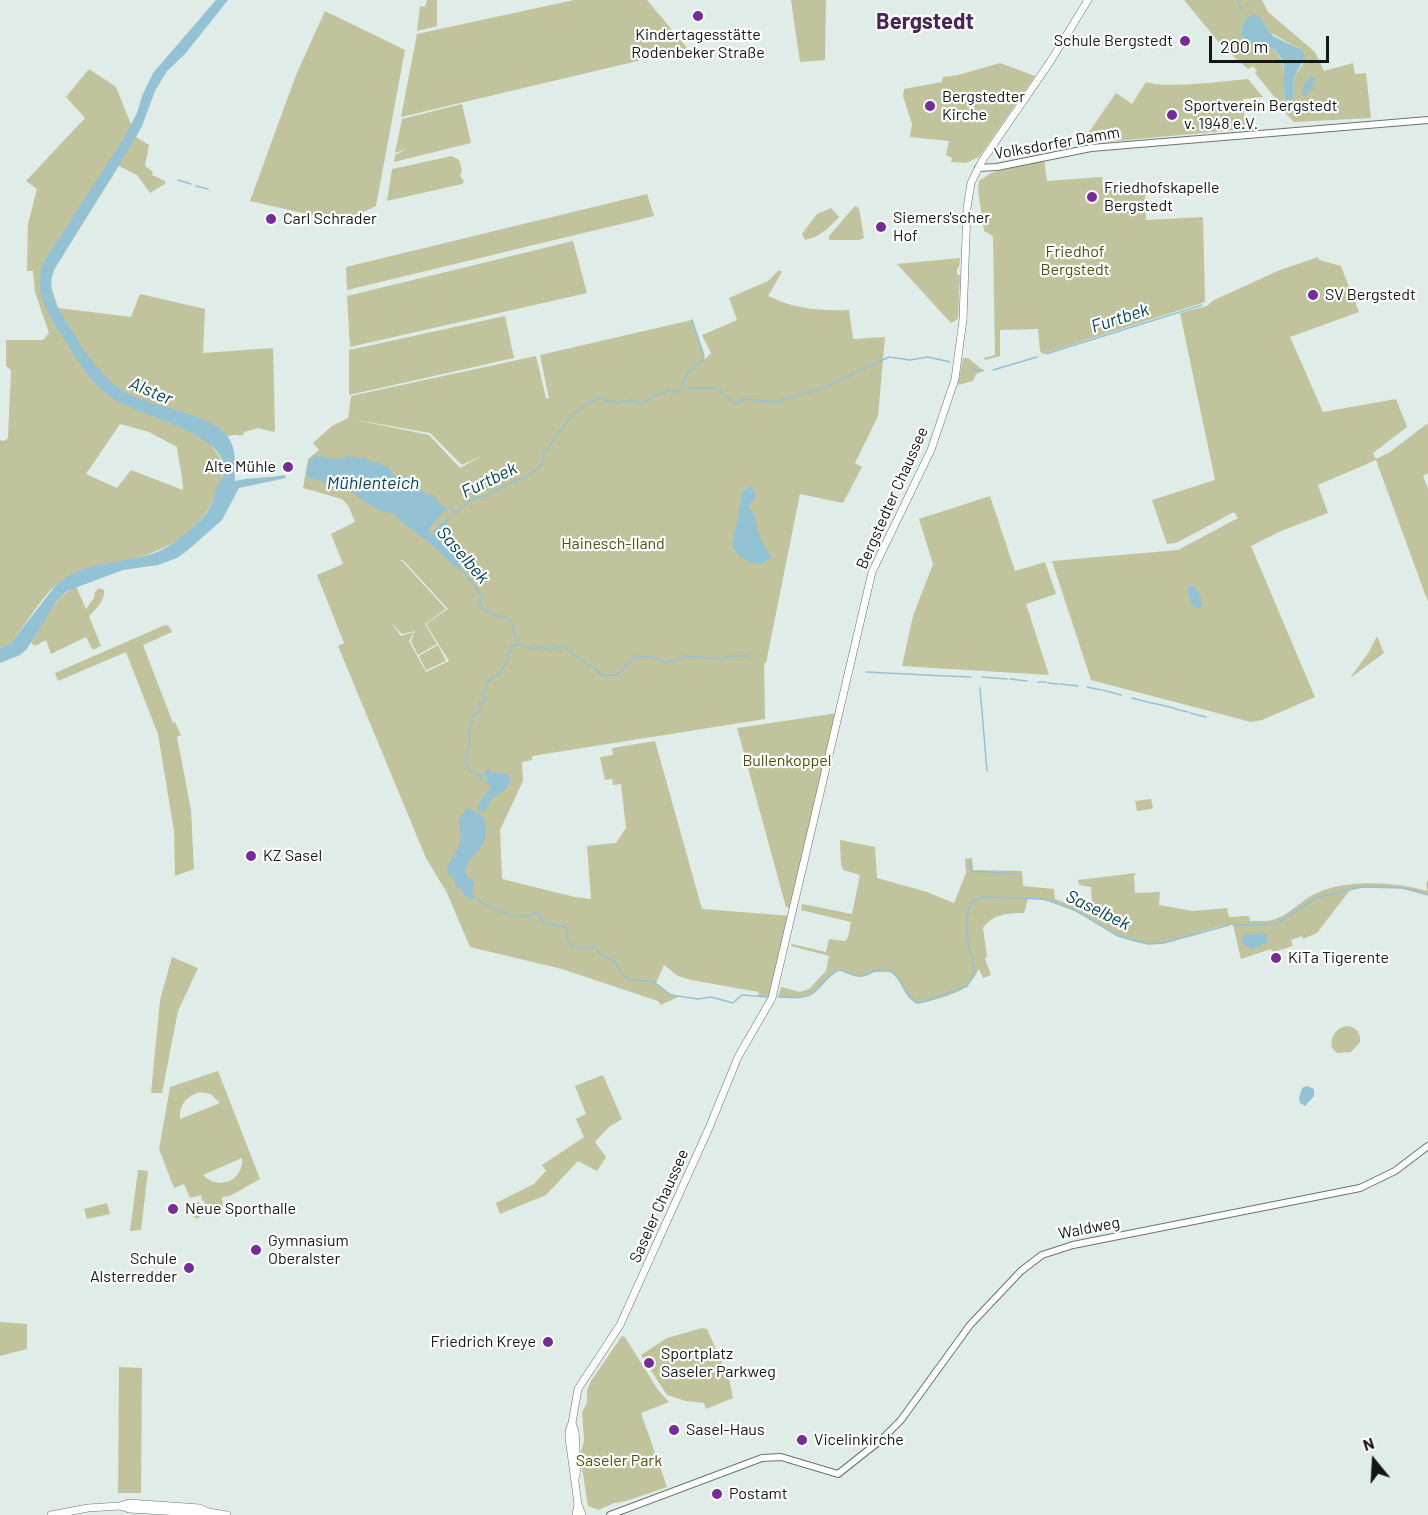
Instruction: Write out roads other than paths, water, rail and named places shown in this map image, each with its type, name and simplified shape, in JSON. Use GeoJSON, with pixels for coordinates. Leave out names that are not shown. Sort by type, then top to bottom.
{"type":"FeatureCollection","features":[{"type":"Feature","properties":{"kind":"main road","name":"Bergstedter Chaussee"},"geometry":{"type":"LineString","coordinates":[[772,998],[872,572],[931,450],[955,379],[963,320],[970,188],[978,168],[1050,62],[1088,0]]}},
{"type":"Feature","properties":{"kind":"main road","name":"Volksdorfer Damm"},"geometry":{"type":"LineString","coordinates":[[978,168],[997,167],[1091,148],[1428,120]]}},
{"type":"Feature","properties":{"kind":"main road"},"geometry":{"type":"LineString","coordinates":[[988,153],[990,164],[997,167]]}},
{"type":"Feature","properties":{"kind":"main road","name":"Saseler Chaussee"},"geometry":{"type":"LineString","coordinates":[[581,1514],[575,1479],[577,1469],[575,1431],[572,1423],[579,1387],[620,1325],[709,1128],[738,1057],[772,998]]}},
{"type":"Feature","properties":{"kind":"main road","name":"Waldweg"},"geometry":{"type":"LineString","coordinates":[[614,1514],[754,1460],[777,1456],[838,1474],[878,1443],[896,1425],[974,1320],[1021,1271],[1042,1255],[1073,1245],[1360,1188],[1395,1171],[1428,1146]]}},
{"type":"Feature","properties":{"kind":"main road"},"geometry":{"type":"LineString","coordinates":[[51,1515],[129,1503],[200,1508],[208,1512]]}},
{"type":"Feature","properties":{"kind":"main road"},"geometry":{"type":"LineString","coordinates":[[120,1506],[129,1509],[208,1512],[226,1515]]}},
{"type":"Feature","properties":{"kind":"water"},"geometry":{"type":"Polygon","coordinates":[[[216,0],[228,0],[185,54],[167,71],[155,91],[136,137],[53,272],[52,293],[65,320],[86,352],[110,381],[131,395],[208,421],[225,433],[232,444],[235,481],[285,475],[286,478],[239,488],[222,520],[177,558],[158,565],[123,570],[67,591],[56,602],[27,649],[20,655],[0,663],[0,648],[11,643],[55,586],[66,577],[79,571],[144,556],[170,545],[206,513],[212,504],[223,474],[224,467],[219,454],[209,443],[176,425],[124,404],[103,391],[81,365],[51,318],[40,288],[43,263],[124,138],[153,73],[216,0]]]}},
{"type":"Feature","properties":{"kind":"water"},"geometry":{"type":"Polygon","coordinates":[[[1253,14],[1259,17],[1273,36],[1302,50],[1305,58],[1294,76],[1291,100],[1286,99],[1284,94],[1284,68],[1277,52],[1272,48],[1250,42],[1241,35],[1243,25],[1253,14]]]}},
{"type":"Feature","properties":{"kind":"water"},"geometry":{"type":"Polygon","coordinates":[[[1310,76],[1315,79],[1312,87],[1316,89],[1310,89],[1305,97],[1302,95],[1303,88],[1310,76]]]}},
{"type":"Feature","properties":{"kind":"water","name":"Mühlenteich"},"geometry":{"type":"Polygon","coordinates":[[[316,456],[341,459],[348,456],[365,457],[386,466],[394,476],[402,475],[410,479],[428,495],[432,494],[440,504],[447,508],[431,526],[430,535],[448,518],[448,522],[438,534],[443,540],[450,533],[451,535],[444,542],[463,559],[460,567],[455,567],[393,513],[373,507],[343,487],[306,476],[309,460],[316,456]]]}},
{"type":"Feature","properties":{"kind":"water"},"geometry":{"type":"Polygon","coordinates":[[[752,487],[756,497],[748,506],[772,558],[761,564],[752,563],[739,556],[732,541],[742,493],[745,489],[752,487]]]}},
{"type":"Feature","properties":{"kind":"water"},"geometry":{"type":"Polygon","coordinates":[[[1190,584],[1199,592],[1202,605],[1200,608],[1193,606],[1189,598],[1190,584]]]}},
{"type":"Feature","properties":{"kind":"water"},"geometry":{"type":"Polygon","coordinates":[[[488,769],[492,772],[508,774],[510,781],[505,790],[492,799],[484,813],[477,808],[491,789],[484,773],[488,769]]]}},
{"type":"Feature","properties":{"kind":"water"},"geometry":{"type":"Polygon","coordinates":[[[468,808],[483,816],[486,830],[483,844],[466,868],[468,877],[475,883],[472,889],[474,898],[471,900],[463,894],[463,890],[456,887],[455,879],[448,874],[449,863],[460,842],[460,818],[468,808]]]}},
{"type":"Feature","properties":{"kind":"water"},"geometry":{"type":"Polygon","coordinates":[[[1262,932],[1267,935],[1268,943],[1254,949],[1248,947],[1242,939],[1245,934],[1253,935],[1262,932]]]}},
{"type":"Feature","properties":{"kind":"water"},"geometry":{"type":"Polygon","coordinates":[[[1307,1086],[1314,1089],[1314,1096],[1305,1106],[1300,1103],[1299,1098],[1302,1088],[1307,1086]]]}},
{"type":"Feature","properties":{"kind":"waterway"},"geometry":{"type":"LineString","coordinates":[[1237,0],[1242,10]]}},
{"type":"Feature","properties":{"kind":"waterway"},"geometry":{"type":"LineString","coordinates":[[178,180],[191,184]]}},
{"type":"Feature","properties":{"kind":"waterway"},"geometry":{"type":"LineString","coordinates":[[196,186],[208,189]]}},
{"type":"Feature","properties":{"kind":"waterway","name":"Furtbek"},"geometry":{"type":"LineString","coordinates":[[1046,354],[1202,305]]}},
{"type":"Feature","properties":{"kind":"waterway","name":"Furtbek"},"geometry":{"type":"LineString","coordinates":[[446,507],[450,506],[454,512],[458,512],[471,500],[487,496],[535,471],[568,420],[592,401],[601,398],[608,402],[614,400],[618,403],[631,400],[637,403],[646,402],[654,395],[666,393],[667,390],[675,392],[681,390],[687,373],[704,356],[692,320]]}},
{"type":"Feature","properties":{"kind":"waterway","name":"Furtbek"},"geometry":{"type":"LineString","coordinates":[[828,386],[889,357],[910,360],[928,357],[950,362]]}},
{"type":"Feature","properties":{"kind":"waterway","name":"Furtbek"},"geometry":{"type":"LineString","coordinates":[[993,370],[1037,357]]}},
{"type":"Feature","properties":{"kind":"waterway","name":"Furtbek"},"geometry":{"type":"LineString","coordinates":[[974,370],[983,370]]}},
{"type":"Feature","properties":{"kind":"waterway","name":"Furtbek"},"geometry":{"type":"LineString","coordinates":[[689,388],[716,388],[735,403],[745,399],[776,402],[826,387]]}},
{"type":"Feature","properties":{"kind":"waterway","name":"Saselbek"},"geometry":{"type":"LineString","coordinates":[[459,566],[483,597],[479,605],[492,614],[507,617],[511,621],[518,644],[512,646],[511,652],[507,653],[508,659],[499,674],[486,682],[486,690],[481,694],[486,702],[478,704],[481,711],[475,713],[469,729],[470,745],[465,760],[470,771],[479,774],[484,782],[489,783]]}},
{"type":"Feature","properties":{"kind":"waterway"},"geometry":{"type":"LineString","coordinates":[[519,645],[550,650],[565,645],[578,659],[607,676],[617,675],[635,656],[651,657],[665,662],[678,660],[685,656],[721,659],[731,656],[747,656]]}},
{"type":"Feature","properties":{"kind":"waterway"},"geometry":{"type":"LineString","coordinates":[[866,672],[945,676]]}},
{"type":"Feature","properties":{"kind":"waterway"},"geometry":{"type":"LineString","coordinates":[[946,676],[971,677]]}},
{"type":"Feature","properties":{"kind":"waterway"},"geometry":{"type":"LineString","coordinates":[[982,677],[1007,679]]}},
{"type":"Feature","properties":{"kind":"waterway"},"geometry":{"type":"LineString","coordinates":[[1010,679],[1027,681]]}},
{"type":"Feature","properties":{"kind":"waterway"},"geometry":{"type":"LineString","coordinates":[[1038,682],[1046,682]]}},
{"type":"Feature","properties":{"kind":"waterway"},"geometry":{"type":"LineString","coordinates":[[1048,683],[1058,684]]}},
{"type":"Feature","properties":{"kind":"waterway"},"geometry":{"type":"LineString","coordinates":[[1060,684],[1078,686]]}},
{"type":"Feature","properties":{"kind":"waterway"},"geometry":{"type":"LineString","coordinates":[[1087,687],[1101,690]]}},
{"type":"Feature","properties":{"kind":"waterway"},"geometry":{"type":"LineString","coordinates":[[980,688],[987,771]]}},
{"type":"Feature","properties":{"kind":"waterway"},"geometry":{"type":"LineString","coordinates":[[1103,690],[1121,695]]}},
{"type":"Feature","properties":{"kind":"waterway"},"geometry":{"type":"LineString","coordinates":[[1132,698],[1151,703]]}},
{"type":"Feature","properties":{"kind":"waterway"},"geometry":{"type":"LineString","coordinates":[[1152,703],[1174,708]]}},
{"type":"Feature","properties":{"kind":"waterway"},"geometry":{"type":"LineString","coordinates":[[1175,709],[1188,712]]}},
{"type":"Feature","properties":{"kind":"waterway"},"geometry":{"type":"LineString","coordinates":[[1190,713],[1206,717]]}},
{"type":"Feature","properties":{"kind":"waterway"},"geometry":{"type":"LineString","coordinates":[[970,863],[972,871],[1015,874]]}},
{"type":"Feature","properties":{"kind":"waterway","name":"Saselbek"},"geometry":{"type":"LineString","coordinates":[[1234,925],[1276,924],[1318,897],[1362,887],[1403,888],[1428,895]]}},
{"type":"Feature","properties":{"kind":"waterway","name":"Saselbek"},"geometry":{"type":"LineString","coordinates":[[778,997],[805,997],[839,970],[859,976],[883,969],[888,970],[897,977],[908,995],[917,1003],[967,986],[975,973],[967,935],[967,916],[974,900],[985,897],[1044,899],[1077,911],[1118,936],[1148,944],[1164,943],[1229,925]]}},
{"type":"Feature","properties":{"kind":"waterway","name":"Saselbek"},"geometry":{"type":"LineString","coordinates":[[474,898],[504,913],[520,916],[537,913],[544,923],[566,927],[568,942],[574,947],[583,949],[596,946],[600,954],[616,962],[622,974],[630,980],[653,981],[671,995],[698,999],[711,997],[733,1003],[742,995],[767,997]]}},
{"type":"Feature","properties":{"kind":"place","name":"Kindertagesstätte Rodenbeker Straße"},"geometry":{"type":"Point","coordinates":[698,16]}},
{"type":"Feature","properties":{"kind":"place","name":"Schule Bergstedt"},"geometry":{"type":"Point","coordinates":[1185,41]}},
{"type":"Feature","properties":{"kind":"place","name":"Bergstedter Kirche"},"geometry":{"type":"Point","coordinates":[930,106]}},
{"type":"Feature","properties":{"kind":"place","name":"Sportverein Bergstedt v. 1948 e.V."},"geometry":{"type":"Point","coordinates":[1172,115]}},
{"type":"Feature","properties":{"kind":"place","name":"Friedhofskapelle Bergstedt"},"geometry":{"type":"Point","coordinates":[1092,197]}},
{"type":"Feature","properties":{"kind":"place","name":"Carl Schrader"},"geometry":{"type":"Point","coordinates":[271,219]}},
{"type":"Feature","properties":{"kind":"place","name":"Siemers'scher Hof"},"geometry":{"type":"Point","coordinates":[881,227]}},
{"type":"Feature","properties":{"kind":"place","name":"SV Bergstedt"},"geometry":{"type":"Point","coordinates":[1313,295]}},
{"type":"Feature","properties":{"kind":"place","name":"Alte Mühle"},"geometry":{"type":"Point","coordinates":[288,467]}},
{"type":"Feature","properties":{"kind":"place","name":"KZ Sasel"},"geometry":{"type":"Point","coordinates":[251,856]}},
{"type":"Feature","properties":{"kind":"place","name":"KiTa Tigerente"},"geometry":{"type":"Point","coordinates":[1276,958]}},
{"type":"Feature","properties":{"kind":"place","name":"Neue Sporthalle"},"geometry":{"type":"Point","coordinates":[173,1209]}},
{"type":"Feature","properties":{"kind":"place","name":"Gymnasium Oberalster"},"geometry":{"type":"Point","coordinates":[256,1250]}},
{"type":"Feature","properties":{"kind":"place","name":"Schule Alsterredder"},"geometry":{"type":"Point","coordinates":[189,1268]}},
{"type":"Feature","properties":{"kind":"place","name":"Friedrich Kreye"},"geometry":{"type":"Point","coordinates":[548,1342]}},
{"type":"Feature","properties":{"kind":"place","name":"Sportplatz Saseler Parkweg"},"geometry":{"type":"Point","coordinates":[649,1363]}},
{"type":"Feature","properties":{"kind":"place","name":"Sasel-Haus"},"geometry":{"type":"Point","coordinates":[674,1430]}},
{"type":"Feature","properties":{"kind":"place","name":"Vicelinkirche"},"geometry":{"type":"Point","coordinates":[802,1440]}},
{"type":"Feature","properties":{"kind":"place","name":"Postamt"},"geometry":{"type":"Point","coordinates":[717,1494]}},
{"type":"Feature","properties":{"kind":"district","name":"Bergstedt"},"geometry":{"type":"Point","coordinates":[925,22]}},
{"type":"Feature","properties":{"kind":"park label","name":"Friedhof Bergstedt"},"geometry":{"type":"Point","coordinates":[1075,261]}},
{"type":"Feature","properties":{"kind":"park label","name":"Hainesch-Iland"},"geometry":{"type":"Point","coordinates":[613,544]}},
{"type":"Feature","properties":{"kind":"park label","name":"Bullenkoppel"},"geometry":{"type":"Point","coordinates":[787,761]}},
{"type":"Feature","properties":{"kind":"park label","name":"Saseler Park"},"geometry":{"type":"Point","coordinates":[619,1461]}},
{"type":"Feature","properties":{"kind":"water label","name":"Alster"},"geometry":{"type":"Point","coordinates":[151,391]}}]}
